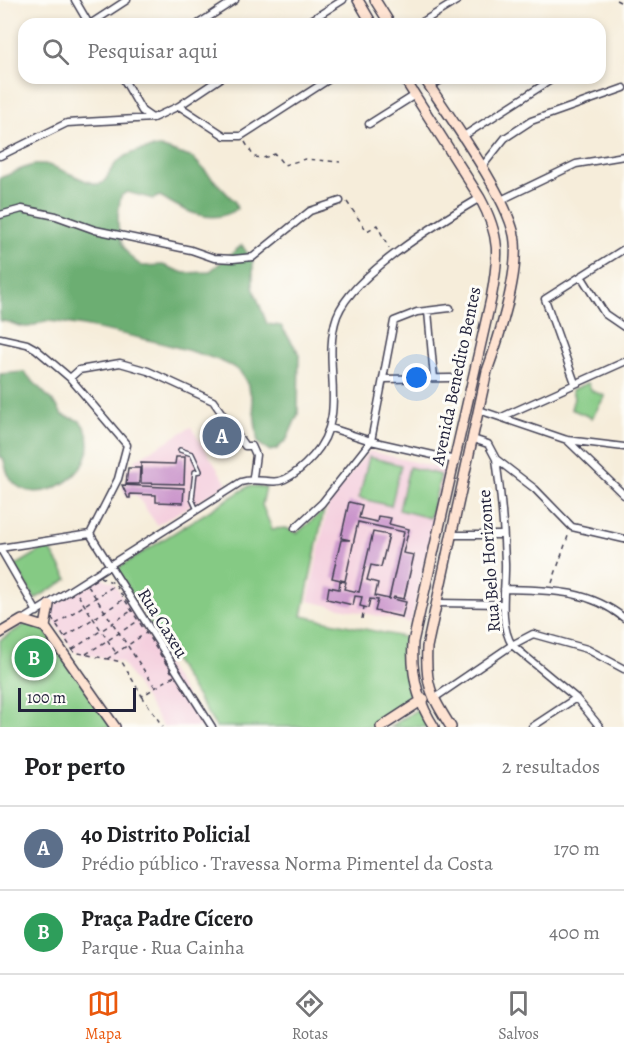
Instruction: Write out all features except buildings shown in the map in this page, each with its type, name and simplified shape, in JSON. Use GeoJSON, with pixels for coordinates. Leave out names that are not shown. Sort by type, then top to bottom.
{"type":"FeatureCollection","features":[{"type":"Feature","properties":{"kind":"street"},"geometry":{"type":"LineString","coordinates":[[75,0],[86,18]]}},
{"type":"Feature","properties":{"kind":"street"},"geometry":{"type":"LineString","coordinates":[[99,18],[127,0]]}},
{"type":"Feature","properties":{"kind":"street"},"geometry":{"type":"LineString","coordinates":[[208,18],[236,0]]}},
{"type":"Feature","properties":{"kind":"street"},"geometry":{"type":"LineString","coordinates":[[315,18],[344,0]]}},
{"type":"Feature","properties":{"kind":"street"},"geometry":{"type":"LineString","coordinates":[[358,0],[368,18]]}},
{"type":"Feature","properties":{"kind":"street"},"geometry":{"type":"LineString","coordinates":[[375,0],[386,18]]}},
{"type":"Feature","properties":{"kind":"street"},"geometry":{"type":"LineString","coordinates":[[429,18],[458,0]]}},
{"type":"Feature","properties":{"kind":"street"},"geometry":{"type":"LineString","coordinates":[[126,84],[142,111],[153,118]]}},
{"type":"Feature","properties":{"kind":"street"},"geometry":{"type":"LineString","coordinates":[[0,156],[67,123],[153,118],[179,106],[212,84]]}},
{"type":"Feature","properties":{"kind":"street"},"geometry":{"type":"LineString","coordinates":[[179,106],[225,136],[242,136],[322,84]]}},
{"type":"Feature","properties":{"kind":"street","name":"Avenida Benedito Bentes"},"geometry":{"type":"LineString","coordinates":[[408,84],[480,198],[496,234],[498,262],[413,642],[413,673],[420,702],[434,727]]}},
{"type":"Feature","properties":{"kind":"street","name":"Avenida Benedito Bentes"},"geometry":{"type":"LineString","coordinates":[[428,84],[501,200],[510,218],[516,241],[514,263],[497,344],[487,371],[427,647],[426,667],[432,697],[451,727]]}},
{"type":"Feature","properties":{"kind":"street"},"geometry":{"type":"LineString","coordinates":[[462,137],[545,84]]}},
{"type":"Feature","properties":{"kind":"street"},"geometry":{"type":"LineString","coordinates":[[481,168],[505,138],[531,121],[624,88]]}},
{"type":"Feature","properties":{"kind":"street"},"geometry":{"type":"LineString","coordinates":[[369,124],[415,95]]}},
{"type":"Feature","properties":{"kind":"street"},"geometry":{"type":"LineString","coordinates":[[434,126],[448,116]]}},
{"type":"Feature","properties":{"kind":"street"},"geometry":{"type":"LineString","coordinates":[[501,200],[576,164],[624,156]]}},
{"type":"Feature","properties":{"kind":"street"},"geometry":{"type":"LineString","coordinates":[[0,633],[49,605],[197,510],[253,477],[274,482],[284,480],[308,461],[320,448],[331,428],[332,334],[338,315],[364,278],[480,198]]}},
{"type":"Feature","properties":{"kind":"street"},"geometry":{"type":"LineString","coordinates":[[0,215],[22,209],[56,216],[95,230],[191,250],[214,258],[253,257],[310,211],[340,201]]}},
{"type":"Feature","properties":{"kind":"street"},"geometry":{"type":"LineString","coordinates":[[575,383],[545,301],[624,249]]}},
{"type":"Feature","properties":{"kind":"street"},"geometry":{"type":"LineString","coordinates":[[581,276],[605,314],[624,327]]}},
{"type":"Feature","properties":{"kind":"street"},"geometry":{"type":"LineString","coordinates":[[295,528],[322,503],[371,441],[389,336],[394,321],[401,316],[450,308]]}},
{"type":"Feature","properties":{"kind":"street"},"geometry":{"type":"LineString","coordinates":[[428,310],[434,378]]}},
{"type":"Feature","properties":{"kind":"street"},"geometry":{"type":"LineString","coordinates":[[0,338],[27,344],[36,349],[70,378],[113,425],[127,445],[118,479],[90,534],[0,548],[37,612]]}},
{"type":"Feature","properties":{"kind":"street"},"geometry":{"type":"LineString","coordinates":[[503,416],[624,362]]}},
{"type":"Feature","properties":{"kind":"street"},"geometry":{"type":"LineString","coordinates":[[70,378],[79,370],[120,363],[148,371],[213,401],[245,446],[252,446],[256,455],[253,477]]}},
{"type":"Feature","properties":{"kind":"street"},"geometry":{"type":"LineString","coordinates":[[474,369],[487,371]]}},
{"type":"Feature","properties":{"kind":"street"},"geometry":{"type":"LineString","coordinates":[[383,379],[451,378]]}},
{"type":"Feature","properties":{"kind":"street"},"geometry":{"type":"LineString","coordinates":[[479,410],[503,416],[567,440],[624,447]]}},
{"type":"Feature","properties":{"kind":"street"},"geometry":{"type":"LineString","coordinates":[[331,428],[371,441],[455,460]]}},
{"type":"Feature","properties":{"kind":"street"},"geometry":{"type":"LineString","coordinates":[[473,440],[488,444],[496,459],[535,489],[572,527],[624,538]]}},
{"type":"Feature","properties":{"kind":"street"},"geometry":{"type":"LineString","coordinates":[[567,440],[624,495]]}},
{"type":"Feature","properties":{"kind":"street","name":"Rua Belo Horizonte"},"geometry":{"type":"LineString","coordinates":[[496,459],[503,535],[503,604],[508,638],[512,645],[576,698],[600,727]]}},
{"type":"Feature","properties":{"kind":"street","name":"Rua Caxeu"},"geometry":{"type":"LineString","coordinates":[[90,534],[212,727]]}},
{"type":"Feature","properties":{"kind":"street"},"geometry":{"type":"LineString","coordinates":[[453,535],[503,535]]}},
{"type":"Feature","properties":{"kind":"street"},"geometry":{"type":"LineString","coordinates":[[504,589],[549,591],[586,596],[608,604],[624,618]]}},
{"type":"Feature","properties":{"kind":"street"},"geometry":{"type":"LineString","coordinates":[[437,603],[503,604]]}},
{"type":"Feature","properties":{"kind":"street"},"geometry":{"type":"LineString","coordinates":[[45,627],[49,605]]}},
{"type":"Feature","properties":{"kind":"street"},"geometry":{"type":"LineString","coordinates":[[22,620],[45,627],[115,727]]}},
{"type":"Feature","properties":{"kind":"street"},"geometry":{"type":"LineString","coordinates":[[381,727],[533,634],[596,653],[624,669]]}},
{"type":"Feature","properties":{"kind":"street"},"geometry":{"type":"LineString","coordinates":[[532,727],[576,698]]}},
{"type":"Feature","properties":{"kind":"lane"},"geometry":{"type":"LineString","coordinates":[[180,450],[192,454],[198,463],[200,471],[195,472],[192,499],[197,510]]}},
{"type":"Feature","properties":{"kind":"path"},"geometry":{"type":"LineString","coordinates":[[616,0],[624,4]]}},
{"type":"Feature","properties":{"kind":"path"},"geometry":{"type":"LineString","coordinates":[[242,136],[254,157],[278,155],[284,165],[304,159],[340,162]]}},
{"type":"Feature","properties":{"kind":"path"},"geometry":{"type":"LineString","coordinates":[[340,201],[346,200],[367,231],[377,225],[394,256]]}},
{"type":"Feature","properties":{"kind":"path"},"geometry":{"type":"LineString","coordinates":[[549,591],[572,527]]}},
{"type":"Feature","properties":{"kind":"path"},"geometry":{"type":"LineString","coordinates":[[142,696],[174,676],[116,585],[100,577],[54,605],[51,617],[72,650],[122,662],[142,696],[163,727]]}},
{"type":"Feature","properties":{"kind":"path"},"geometry":{"type":"LineString","coordinates":[[88,585],[155,687]]}},
{"type":"Feature","properties":{"kind":"path"},"geometry":{"type":"LineString","coordinates":[[55,624],[116,585]]}},
{"type":"Feature","properties":{"kind":"path"},"geometry":{"type":"LineString","coordinates":[[76,591],[116,653]]}},
{"type":"Feature","properties":{"kind":"path"},"geometry":{"type":"LineString","coordinates":[[64,638],[124,599]]}},
{"type":"Feature","properties":{"kind":"path"},"geometry":{"type":"LineString","coordinates":[[362,619],[364,607]]}},
{"type":"Feature","properties":{"kind":"path"},"geometry":{"type":"LineString","coordinates":[[72,650],[132,611]]}},
{"type":"Feature","properties":{"kind":"path"},"geometry":{"type":"LineString","coordinates":[[86,655],[138,620]]}},
{"type":"Feature","properties":{"kind":"path"},"geometry":{"type":"LineString","coordinates":[[107,659],[146,633]]}},
{"type":"Feature","properties":{"kind":"shaded area"},"geometry":{"type":"Polygon","coordinates":[[[191,427],[227,484],[157,525],[128,483],[135,460],[191,427]]]}},
{"type":"Feature","properties":{"kind":"shaded area"},"geometry":{"type":"Polygon","coordinates":[[[369,451],[442,469],[446,473],[411,623],[308,601],[329,500],[369,451]]]}},
{"type":"Feature","properties":{"kind":"shaded area"},"geometry":{"type":"Polygon","coordinates":[[[100,577],[114,583],[206,727],[163,727],[122,662],[74,652],[51,617],[54,605],[100,577]]]}},
{"type":"Feature","properties":{"kind":"green space"},"geometry":{"type":"Polygon","coordinates":[[[160,147],[193,158],[235,202],[237,209],[218,217],[207,216],[187,211],[160,196],[153,199],[127,192],[121,196],[118,216],[122,244],[133,260],[142,266],[163,265],[184,273],[209,272],[242,245],[253,262],[253,287],[267,324],[281,326],[299,353],[298,414],[287,439],[277,449],[270,451],[258,443],[249,389],[241,373],[230,365],[181,348],[87,327],[47,321],[26,327],[0,321],[0,178],[28,167],[44,164],[100,184],[106,180],[115,164],[126,156],[160,147]]]}},
{"type":"Feature","properties":{"kind":"green space"},"geometry":{"type":"Polygon","coordinates":[[[24,372],[57,406],[62,415],[80,421],[88,438],[87,454],[80,469],[67,481],[52,489],[35,492],[20,488],[9,476],[3,458],[0,457],[0,374],[24,372]]]}},
{"type":"Feature","properties":{"kind":"green space"},"geometry":{"type":"Polygon","coordinates":[[[588,383],[592,391],[605,396],[592,418],[571,409],[574,398],[572,390],[588,383]]]}},
{"type":"Feature","properties":{"kind":"green space"},"geometry":{"type":"Polygon","coordinates":[[[369,457],[401,465],[391,506],[359,498],[369,457]]]}},
{"type":"Feature","properties":{"kind":"green space"},"geometry":{"type":"Polygon","coordinates":[[[409,467],[441,475],[430,518],[399,510],[409,467]]]}},
{"type":"Feature","properties":{"kind":"green space"},"geometry":{"type":"Polygon","coordinates":[[[249,486],[266,487],[262,505],[272,529],[286,528],[297,533],[324,510],[302,616],[408,638],[406,665],[414,700],[411,704],[374,727],[216,727],[116,569],[249,486]]]}},
{"type":"Feature","properties":{"kind":"green space"},"geometry":{"type":"Polygon","coordinates":[[[48,546],[68,579],[35,599],[15,566],[48,546]]]}},
{"type":"Feature","properties":{"kind":"green space"},"geometry":{"type":"Polygon","coordinates":[[[32,620],[38,621],[113,727],[0,727],[0,640],[32,620]]]}},
{"type":"Feature","properties":{"kind":"green space"},"geometry":{"type":"Polygon","coordinates":[[[419,708],[430,727],[390,727],[419,708]]]}},
{"type":"Feature","properties":{"kind":"place","name":"4o Distrito Policial"},"geometry":{"type":"Point","coordinates":[222,436]}},
{"type":"Feature","properties":{"kind":"place","name":"Praça Padre Cícero"},"geometry":{"type":"Point","coordinates":[34,658]}}]}
